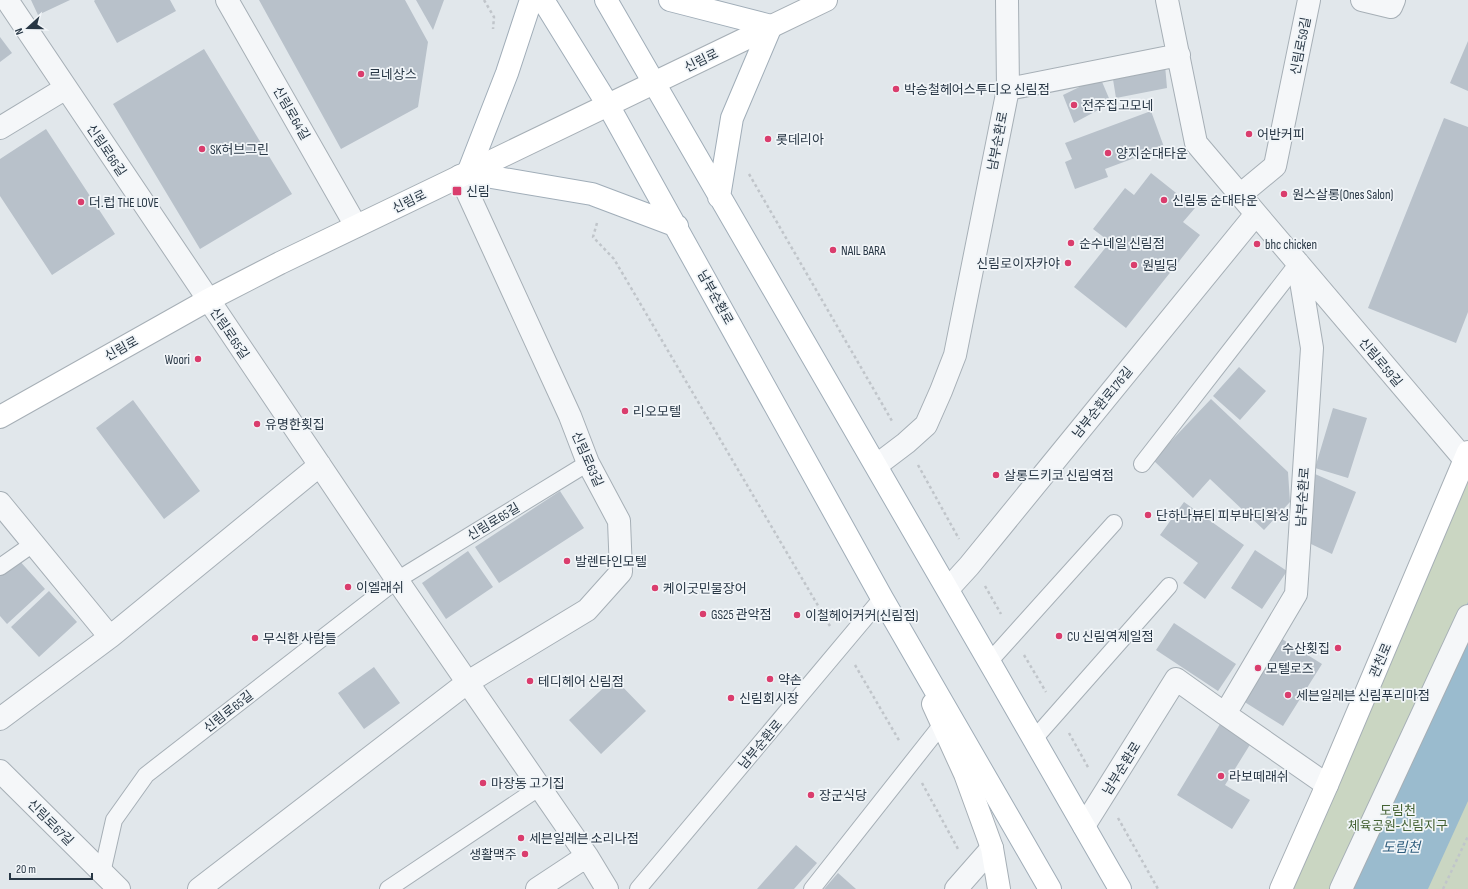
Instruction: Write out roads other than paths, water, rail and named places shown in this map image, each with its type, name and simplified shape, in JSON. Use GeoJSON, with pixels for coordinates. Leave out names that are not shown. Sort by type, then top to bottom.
{"type":"FeatureCollection","features":[{"type":"Feature","properties":{"kind":"main road"},"geometry":{"type":"LineString","coordinates":[[531,0],[507,73],[464,175],[592,194],[677,226]]}},
{"type":"Feature","properties":{"kind":"main road","name":"남부순환로"},"geometry":{"type":"LineString","coordinates":[[543,0],[608,105],[677,226],[882,598],[1050,889]]}},
{"type":"Feature","properties":{"kind":"main road"},"geometry":{"type":"LineString","coordinates":[[606,0],[719,197],[877,465],[1120,889]]}},
{"type":"Feature","properties":{"kind":"main road"},"geometry":{"type":"LineString","coordinates":[[670,0],[771,26],[732,118],[719,197]]}},
{"type":"Feature","properties":{"kind":"main road","name":"신림로"},"geometry":{"type":"LineString","coordinates":[[0,417],[208,300],[356,226],[826,0]]}},
{"type":"Feature","properties":{"kind":"main road","name":"관천로"},"geometry":{"type":"LineString","coordinates":[[1281,889],[1327,785],[1466,456]]}},
{"type":"Feature","properties":{"kind":"main road"},"geometry":{"type":"LineString","coordinates":[[882,598],[943,723],[965,774],[992,848],[999,889]]}},
{"type":"Feature","properties":{"kind":"street","name":"신림로66길"},"geometry":{"type":"LineString","coordinates":[[7,0],[208,300]]}},
{"type":"Feature","properties":{"kind":"street","name":"신림로64길"},"geometry":{"type":"LineString","coordinates":[[227,0],[356,226]]}},
{"type":"Feature","properties":{"kind":"street","name":"남부순환로"},"geometry":{"type":"LineString","coordinates":[[877,465],[906,444],[926,425],[941,392],[955,355],[1008,89],[1007,0]]}},
{"type":"Feature","properties":{"kind":"street","name":"신림로59길"},"geometry":{"type":"LineString","coordinates":[[1167,0],[1196,143],[1466,456]]}},
{"type":"Feature","properties":{"kind":"street","name":"신림로59길"},"geometry":{"type":"LineString","coordinates":[[1240,195],[1276,166],[1309,0]]}},
{"type":"Feature","properties":{"kind":"street"},"geometry":{"type":"LineString","coordinates":[[1362,0],[1391,7],[1394,0]]}},
{"type":"Feature","properties":{"kind":"street"},"geometry":{"type":"LineString","coordinates":[[1008,89],[1179,55]]}},
{"type":"Feature","properties":{"kind":"street"},"geometry":{"type":"LineString","coordinates":[[0,128],[66,88]]}},
{"type":"Feature","properties":{"kind":"street","name":"신림로63길"},"geometry":{"type":"LineString","coordinates":[[464,175],[570,416],[588,463],[619,521],[621,572],[587,610],[468,682]]}},
{"type":"Feature","properties":{"kind":"street","name":"남부순환로176길"},"geometry":{"type":"LineString","coordinates":[[948,589],[972,562],[1256,214]]}},
{"type":"Feature","properties":{"kind":"street","name":"남부순환로"},"geometry":{"type":"LineString","coordinates":[[1225,714],[1296,594],[1312,348],[1298,263]]}},
{"type":"Feature","properties":{"kind":"street","name":"신림로65길"},"geometry":{"type":"LineString","coordinates":[[208,300],[397,580],[587,856],[607,889]]}},
{"type":"Feature","properties":{"kind":"street"},"geometry":{"type":"LineString","coordinates":[[0,719],[110,637],[320,465]]}},
{"type":"Feature","properties":{"kind":"street"},"geometry":{"type":"LineString","coordinates":[[0,503],[110,637]]}},
{"type":"Feature","properties":{"kind":"street"},"geometry":{"type":"LineString","coordinates":[[1341,889],[1468,616]]}},
{"type":"Feature","properties":{"kind":"street","name":"남부순환로"},"geometry":{"type":"LineString","coordinates":[[1084,826],[1176,679],[1327,785]]}},
{"type":"Feature","properties":{"kind":"street"},"geometry":{"type":"LineString","coordinates":[[199,889],[468,682]]}},
{"type":"Feature","properties":{"kind":"street","name":"신림로67길"},"geometry":{"type":"LineString","coordinates":[[0,771],[118,889]]}},
{"type":"Feature","properties":{"kind":"street"},"geometry":{"type":"LineString","coordinates":[[956,889],[992,848]]}},
{"type":"Feature","properties":{"kind":"street"},"geometry":{"type":"LineString","coordinates":[[537,889],[587,856]]}},
{"type":"Feature","properties":{"kind":"lane"},"geometry":{"type":"LineString","coordinates":[[1142,464],[1298,263]]}},
{"type":"Feature","properties":{"kind":"lane","name":"신림로65길"},"geometry":{"type":"LineString","coordinates":[[102,873],[114,820],[146,775],[397,580],[588,463]]}},
{"type":"Feature","properties":{"kind":"lane"},"geometry":{"type":"LineString","coordinates":[[989,662],[1114,523]]}},
{"type":"Feature","properties":{"kind":"lane"},"geometry":{"type":"LineString","coordinates":[[0,567],[33,544]]}},
{"type":"Feature","properties":{"kind":"lane"},"geometry":{"type":"LineString","coordinates":[[1034,739],[1169,586]]}},
{"type":"Feature","properties":{"kind":"lane","name":"남부순환로"},"geometry":{"type":"LineString","coordinates":[[638,889],[882,598]]}},
{"type":"Feature","properties":{"kind":"lane"},"geometry":{"type":"LineString","coordinates":[[812,889],[943,723]]}},
{"type":"Feature","properties":{"kind":"lane"},"geometry":{"type":"LineString","coordinates":[[388,889],[540,787]]}},
{"type":"Feature","properties":{"kind":"water","name":"도림천"},"geometry":{"type":"Polygon","coordinates":[[[1468,602],[1468,801],[1428,889],[1337,889],[1468,602]]]}},
{"type":"Feature","properties":{"kind":"place","name":"르네상스"},"geometry":{"type":"Point","coordinates":[361,74]}},
{"type":"Feature","properties":{"kind":"place","name":"박승철헤어스투디오 신림점"},"geometry":{"type":"Point","coordinates":[896,89]}},
{"type":"Feature","properties":{"kind":"place","name":"전주집고모네"},"geometry":{"type":"Point","coordinates":[1074,105]}},
{"type":"Feature","properties":{"kind":"place","name":"어반커피"},"geometry":{"type":"Point","coordinates":[1249,134]}},
{"type":"Feature","properties":{"kind":"place","name":"롯데리아"},"geometry":{"type":"Point","coordinates":[768,139]}},
{"type":"Feature","properties":{"kind":"place","name":"SK허브그린"},"geometry":{"type":"Point","coordinates":[202,149]}},
{"type":"Feature","properties":{"kind":"place","name":"양지순대타운"},"geometry":{"type":"Point","coordinates":[1108,153]}},
{"type":"Feature","properties":{"kind":"place","name":"신림"},"geometry":{"type":"Point","coordinates":[457,191]}},
{"type":"Feature","properties":{"kind":"place","name":"원스살롱(Ones Salon)"},"geometry":{"type":"Point","coordinates":[1284,194]}},
{"type":"Feature","properties":{"kind":"place","name":"신림동 순대타운"},"geometry":{"type":"Point","coordinates":[1164,200]}},
{"type":"Feature","properties":{"kind":"place","name":"더.럽 THE LOVE"},"geometry":{"type":"Point","coordinates":[81,202]}},
{"type":"Feature","properties":{"kind":"place","name":"순수네일 신림점"},"geometry":{"type":"Point","coordinates":[1071,243]}},
{"type":"Feature","properties":{"kind":"place","name":"bhc chicken"},"geometry":{"type":"Point","coordinates":[1257,244]}},
{"type":"Feature","properties":{"kind":"place","name":"NAIL BARA"},"geometry":{"type":"Point","coordinates":[833,250]}},
{"type":"Feature","properties":{"kind":"place","name":"신림로이자카야"},"geometry":{"type":"Point","coordinates":[1068,263]}},
{"type":"Feature","properties":{"kind":"place","name":"원빌딩"},"geometry":{"type":"Point","coordinates":[1134,265]}},
{"type":"Feature","properties":{"kind":"place","name":"Woori"},"geometry":{"type":"Point","coordinates":[198,359]}},
{"type":"Feature","properties":{"kind":"place","name":"리오모텔"},"geometry":{"type":"Point","coordinates":[625,411]}},
{"type":"Feature","properties":{"kind":"place","name":"유명한횟집"},"geometry":{"type":"Point","coordinates":[257,424]}},
{"type":"Feature","properties":{"kind":"place","name":"살롱드키코 신림역점"},"geometry":{"type":"Point","coordinates":[996,475]}},
{"type":"Feature","properties":{"kind":"place","name":"단하나뷰티 피부바디왁싱"},"geometry":{"type":"Point","coordinates":[1148,515]}},
{"type":"Feature","properties":{"kind":"place","name":"발렌타인모텔"},"geometry":{"type":"Point","coordinates":[567,561]}},
{"type":"Feature","properties":{"kind":"place","name":"이엘래쉬"},"geometry":{"type":"Point","coordinates":[348,587]}},
{"type":"Feature","properties":{"kind":"place","name":"케이굿민물장어"},"geometry":{"type":"Point","coordinates":[655,588]}},
{"type":"Feature","properties":{"kind":"place","name":"GS25 관악점"},"geometry":{"type":"Point","coordinates":[703,614]}},
{"type":"Feature","properties":{"kind":"place","name":"이철헤어커커(신림점)"},"geometry":{"type":"Point","coordinates":[797,615]}},
{"type":"Feature","properties":{"kind":"place","name":"CU 신림역제일점"},"geometry":{"type":"Point","coordinates":[1059,636]}},
{"type":"Feature","properties":{"kind":"place","name":"무식한 사람들"},"geometry":{"type":"Point","coordinates":[255,638]}},
{"type":"Feature","properties":{"kind":"place","name":"수산횟집"},"geometry":{"type":"Point","coordinates":[1338,648]}},
{"type":"Feature","properties":{"kind":"place","name":"모텔로즈"},"geometry":{"type":"Point","coordinates":[1258,668]}},
{"type":"Feature","properties":{"kind":"place","name":"약손"},"geometry":{"type":"Point","coordinates":[770,679]}},
{"type":"Feature","properties":{"kind":"place","name":"테디헤어 신림점"},"geometry":{"type":"Point","coordinates":[530,681]}},
{"type":"Feature","properties":{"kind":"place","name":"세븐일레븐 신림푸리마점"},"geometry":{"type":"Point","coordinates":[1288,695]}},
{"type":"Feature","properties":{"kind":"place","name":"신림회시장"},"geometry":{"type":"Point","coordinates":[731,698]}},
{"type":"Feature","properties":{"kind":"place","name":"라보떼래쉬"},"geometry":{"type":"Point","coordinates":[1221,776]}},
{"type":"Feature","properties":{"kind":"place","name":"마장동 고기집"},"geometry":{"type":"Point","coordinates":[483,783]}},
{"type":"Feature","properties":{"kind":"place","name":"장군식당"},"geometry":{"type":"Point","coordinates":[811,795]}},
{"type":"Feature","properties":{"kind":"place","name":"세븐일레븐 소리나점"},"geometry":{"type":"Point","coordinates":[521,838]}},
{"type":"Feature","properties":{"kind":"place","name":"생활맥주"},"geometry":{"type":"Point","coordinates":[525,854]}},
{"type":"Feature","properties":{"kind":"park label","name":"도림천 체육공원-신림지구"},"geometry":{"type":"Point","coordinates":[1398,818]}}]}
